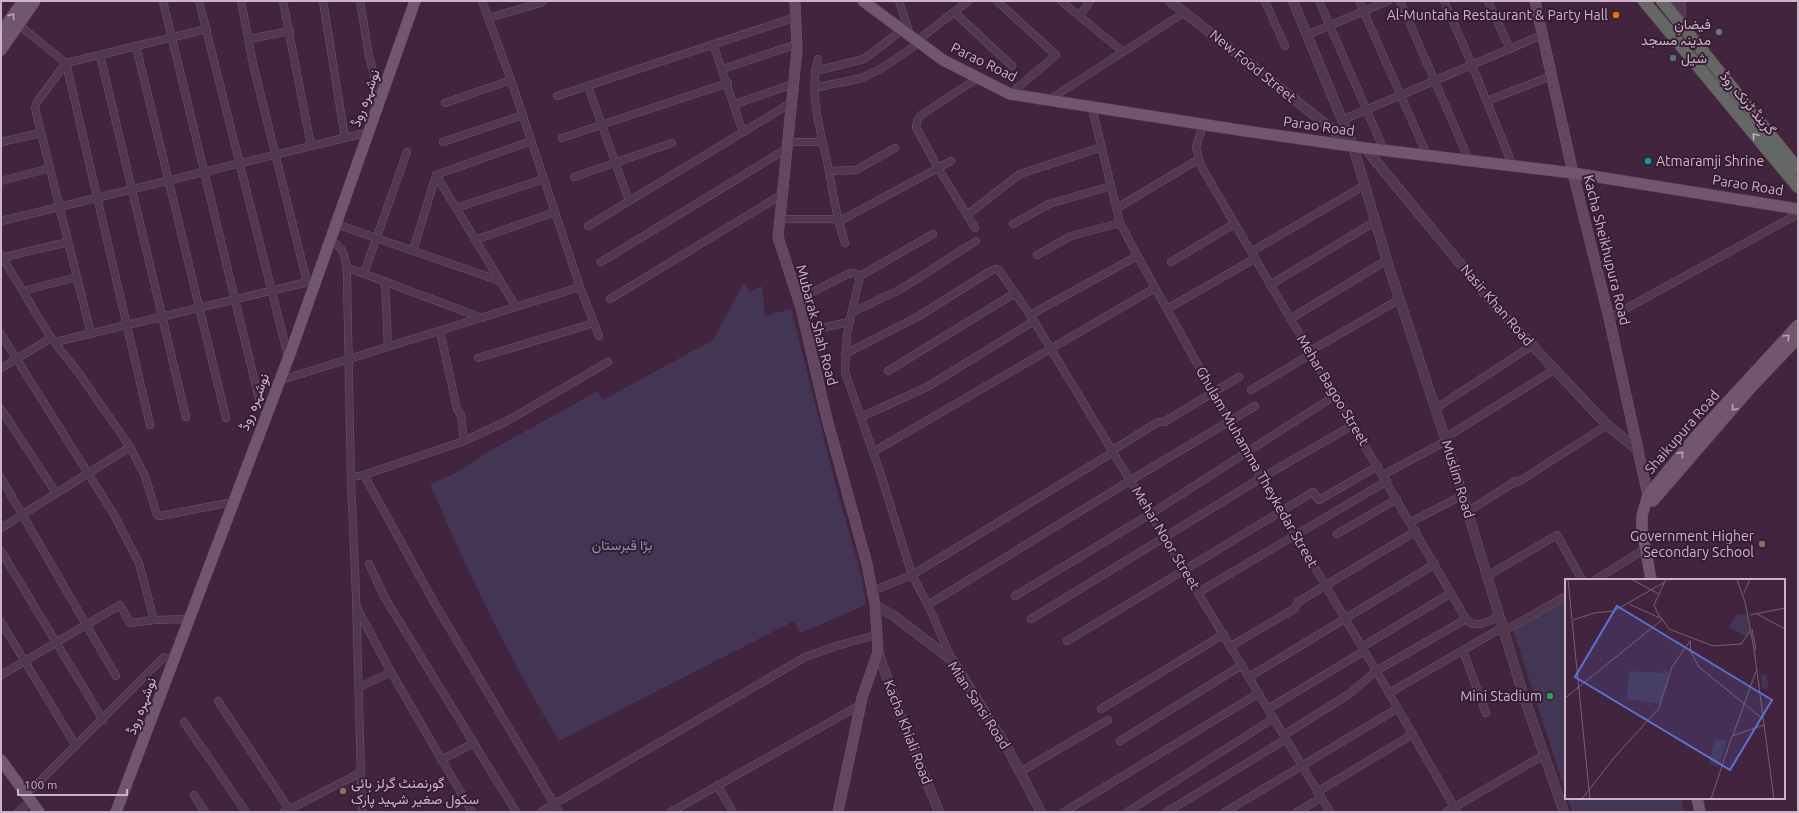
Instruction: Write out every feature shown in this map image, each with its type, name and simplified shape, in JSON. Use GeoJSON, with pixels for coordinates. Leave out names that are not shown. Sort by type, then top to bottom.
{"type":"FeatureCollection","features":[{"type":"Feature","properties":{"kind":"highway","name":"گرینڈ ٹرنک روڈ"},"geometry":{"type":"LineString","coordinates":[[1644,1],[1798,187]]}},
{"type":"Feature","properties":{"kind":"highway","name":"گرینڈ ٹرنک روڈ"},"geometry":{"type":"LineString","coordinates":[[1662,2],[1798,169]]}},
{"type":"Feature","properties":{"kind":"main road"},"geometry":{"type":"LineString","coordinates":[[2,30],[23,1]]}},
{"type":"Feature","properties":{"kind":"main road"},"geometry":{"type":"LineString","coordinates":[[1,50],[35,1]]}},
{"type":"Feature","properties":{"kind":"main road","name":"نوشہرہ روڈ"},"geometry":{"type":"LineString","coordinates":[[116,812],[288,357],[312,281],[336,224],[415,1]]}},
{"type":"Feature","properties":{"kind":"main road","name":"Mubarak Shah Road"},"geometry":{"type":"LineString","coordinates":[[795,1],[797,44],[778,237],[807,331],[827,419],[872,591],[875,605],[878,652]]}},
{"type":"Feature","properties":{"kind":"main road","name":"Parao Road"},"geometry":{"type":"LineString","coordinates":[[863,1],[943,60],[1010,94],[1203,125],[1366,148],[1573,173],[1798,209]]}},
{"type":"Feature","properties":{"kind":"main road","name":"Kacha Sheikhupura Road"},"geometry":{"type":"LineString","coordinates":[[1534,1],[1573,173],[1609,318],[1650,507]]}},
{"type":"Feature","properties":{"kind":"main road","name":"Shaikupura Road"},"geometry":{"type":"LineString","coordinates":[[1651,579],[1645,549],[1642,516],[1648,495],[1696,436],[1798,325]]}},
{"type":"Feature","properties":{"kind":"main road","name":"Shaikupura Road"},"geometry":{"type":"LineString","coordinates":[[1657,579],[1648,529],[1650,507],[1655,498],[1727,415],[1798,338]]}},
{"type":"Feature","properties":{"kind":"main road"},"geometry":{"type":"LineString","coordinates":[[838,812],[860,705],[878,652]]}},
{"type":"Feature","properties":{"kind":"main road"},"geometry":{"type":"LineString","coordinates":[[1,760],[39,812]]}},
{"type":"Feature","properties":{"kind":"main road"},"geometry":{"type":"LineString","coordinates":[[1697,799],[1700,812]]}},
{"type":"Feature","properties":{"kind":"main road"},"geometry":{"type":"LineString","coordinates":[[1703,799],[1706,812]]}},
{"type":"Feature","properties":{"kind":"street"},"geometry":{"type":"LineString","coordinates":[[163,1],[203,172],[259,399]]}},
{"type":"Feature","properties":{"kind":"street"},"geometry":{"type":"LineString","coordinates":[[199,1],[288,357]]}},
{"type":"Feature","properties":{"kind":"street"},"geometry":{"type":"LineString","coordinates":[[1,368],[53,340],[90,334],[312,281],[275,154],[248,39],[241,1]]}},
{"type":"Feature","properties":{"kind":"street"},"geometry":{"type":"LineString","coordinates":[[283,1],[311,146]]}},
{"type":"Feature","properties":{"kind":"street"},"geometry":{"type":"LineString","coordinates":[[323,1],[345,138]]}},
{"type":"Feature","properties":{"kind":"street"},"geometry":{"type":"LineString","coordinates":[[360,1],[370,56],[380,98]]}},
{"type":"Feature","properties":{"kind":"street"},"geometry":{"type":"LineString","coordinates":[[482,1],[532,141],[580,287],[599,336]]}},
{"type":"Feature","properties":{"kind":"street"},"geometry":{"type":"LineString","coordinates":[[488,18],[541,3],[543,1]]}},
{"type":"Feature","properties":{"kind":"street"},"geometry":{"type":"LineString","coordinates":[[899,1],[916,40]]}},
{"type":"Feature","properties":{"kind":"street"},"geometry":{"type":"LineString","coordinates":[[814,88],[862,78],[882,68],[968,1]]}},
{"type":"Feature","properties":{"kind":"street"},"geometry":{"type":"LineString","coordinates":[[996,1],[1056,55],[1010,94]]}},
{"type":"Feature","properties":{"kind":"street"},"geometry":{"type":"LineString","coordinates":[[1061,1],[1080,15],[1122,51]]}},
{"type":"Feature","properties":{"kind":"street"},"geometry":{"type":"LineString","coordinates":[[1080,15],[1090,1]]}},
{"type":"Feature","properties":{"kind":"street","name":"New Food Street"},"geometry":{"type":"LineString","coordinates":[[1170,1],[1353,146]]}},
{"type":"Feature","properties":{"kind":"street"},"geometry":{"type":"LineString","coordinates":[[1265,1],[1285,46]]}},
{"type":"Feature","properties":{"kind":"street","name":"Muslim Road"},"geometry":{"type":"LineString","coordinates":[[1294,1],[1353,146],[1387,260],[1446,439],[1503,628],[1564,812]]}},
{"type":"Feature","properties":{"kind":"street"},"geometry":{"type":"LineString","coordinates":[[1319,1],[1365,110],[1384,150]]}},
{"type":"Feature","properties":{"kind":"street"},"geometry":{"type":"LineString","coordinates":[[1359,1],[1427,155]]}},
{"type":"Feature","properties":{"kind":"street"},"geometry":{"type":"LineString","coordinates":[[1308,35],[1388,1]]}},
{"type":"Feature","properties":{"kind":"street"},"geometry":{"type":"LineString","coordinates":[[1400,1],[1469,160]]}},
{"type":"Feature","properties":{"kind":"street"},"geometry":{"type":"LineString","coordinates":[[1444,1],[1513,166]]}},
{"type":"Feature","properties":{"kind":"street"},"geometry":{"type":"LineString","coordinates":[[1488,1],[1510,49]]}},
{"type":"Feature","properties":{"kind":"street"},"geometry":{"type":"LineString","coordinates":[[1662,2],[1680,1],[1680,24]]}},
{"type":"Feature","properties":{"kind":"street"},"geometry":{"type":"LineString","coordinates":[[954,12],[1012,66]]}},
{"type":"Feature","properties":{"kind":"street"},"geometry":{"type":"LineString","coordinates":[[1047,101],[1122,51],[1185,12]]}},
{"type":"Feature","properties":{"kind":"street"},"geometry":{"type":"LineString","coordinates":[[557,96],[796,17]]}},
{"type":"Feature","properties":{"kind":"street"},"geometry":{"type":"LineString","coordinates":[[19,25],[66,63],[150,425]]}},
{"type":"Feature","properties":{"kind":"street"},"geometry":{"type":"LineString","coordinates":[[90,334],[35,108],[37,102],[66,63],[206,29]]}},
{"type":"Feature","properties":{"kind":"street"},"geometry":{"type":"LineString","coordinates":[[814,71],[864,59],[902,30]]}},
{"type":"Feature","properties":{"kind":"street"},"geometry":{"type":"LineString","coordinates":[[248,39],[290,31]]}},
{"type":"Feature","properties":{"kind":"street"},"geometry":{"type":"LineString","coordinates":[[1342,120],[1542,35]]}},
{"type":"Feature","properties":{"kind":"street"},"geometry":{"type":"LineString","coordinates":[[713,44],[728,83],[743,132]]}},
{"type":"Feature","properties":{"kind":"street"},"geometry":{"type":"LineString","coordinates":[[723,69],[797,44]]}},
{"type":"Feature","properties":{"kind":"street"},"geometry":{"type":"LineString","coordinates":[[136,46],[170,180],[226,418]]}},
{"type":"Feature","properties":{"kind":"street"},"geometry":{"type":"LineString","coordinates":[[100,55],[186,417]]}},
{"type":"Feature","properties":{"kind":"street"},"geometry":{"type":"LineString","coordinates":[[818,59],[814,71],[814,88],[822,142],[829,171],[837,220],[845,243]]}},
{"type":"Feature","properties":{"kind":"street"},"geometry":{"type":"LineString","coordinates":[[1487,101],[1551,76]]}},
{"type":"Feature","properties":{"kind":"street"},"geometry":{"type":"LineString","coordinates":[[975,228],[938,168],[916,127],[917,121],[928,111],[978,78]]}},
{"type":"Feature","properties":{"kind":"street"},"geometry":{"type":"LineString","coordinates":[[445,103],[511,80]]}},
{"type":"Feature","properties":{"kind":"street"},"geometry":{"type":"LineString","coordinates":[[562,138],[728,83]]}},
{"type":"Feature","properties":{"kind":"street"},"geometry":{"type":"LineString","coordinates":[[735,104],[793,84]]}},
{"type":"Feature","properties":{"kind":"street"},"geometry":{"type":"LineString","coordinates":[[588,86],[629,201]]}},
{"type":"Feature","properties":{"kind":"street"},"geometry":{"type":"LineString","coordinates":[[588,226],[791,103]]}},
{"type":"Feature","properties":{"kind":"street","name":"Ghulam Muhamma Theykedar Street"},"geometry":{"type":"LineString","coordinates":[[1092,108],[1120,223],[1137,256],[1246,452],[1398,708],[1456,809]]}},
{"type":"Feature","properties":{"kind":"street"},"geometry":{"type":"LineString","coordinates":[[443,142],[523,115]]}},
{"type":"Feature","properties":{"kind":"street","name":"Mehar Bagoo Street"},"geometry":{"type":"LineString","coordinates":[[1203,125],[1196,147],[1201,166],[1411,522],[1466,619]]}},
{"type":"Feature","properties":{"kind":"street"},"geometry":{"type":"LineString","coordinates":[[1,221],[369,132]]}},
{"type":"Feature","properties":{"kind":"street"},"geometry":{"type":"LineString","coordinates":[[1,142],[41,133]]}},
{"type":"Feature","properties":{"kind":"street"},"geometry":{"type":"LineString","coordinates":[[436,175],[532,141]]}},
{"type":"Feature","properties":{"kind":"street"},"geometry":{"type":"LineString","coordinates":[[601,262],[787,146],[822,142]]}},
{"type":"Feature","properties":{"kind":"street"},"geometry":{"type":"LineString","coordinates":[[574,177],[672,143]]}},
{"type":"Feature","properties":{"kind":"street"},"geometry":{"type":"LineString","coordinates":[[967,215],[1020,174],[1102,147]]}},
{"type":"Feature","properties":{"kind":"street"},"geometry":{"type":"LineString","coordinates":[[829,171],[856,170],[895,148]]}},
{"type":"Feature","properties":{"kind":"street","name":"Nasir Khan Road"},"geometry":{"type":"LineString","coordinates":[[1366,148],[1495,306],[1607,425],[1639,451]]}},
{"type":"Feature","properties":{"kind":"street"},"geometry":{"type":"LineString","coordinates":[[364,273],[407,152]]}},
{"type":"Feature","properties":{"kind":"street"},"geometry":{"type":"LineString","coordinates":[[1117,208],[1199,159]]}},
{"type":"Feature","properties":{"kind":"street"},"geometry":{"type":"LineString","coordinates":[[779,219],[837,220],[951,161]]}},
{"type":"Feature","properties":{"kind":"street"},"geometry":{"type":"LineString","coordinates":[[1,181],[50,168]]}},
{"type":"Feature","properties":{"kind":"street"},"geometry":{"type":"LineString","coordinates":[[436,175],[516,307]]}},
{"type":"Feature","properties":{"kind":"street"},"geometry":{"type":"LineString","coordinates":[[413,251],[436,175]]}},
{"type":"Feature","properties":{"kind":"street"},"geometry":{"type":"LineString","coordinates":[[456,208],[544,179]]}},
{"type":"Feature","properties":{"kind":"street"},"geometry":{"type":"LineString","coordinates":[[1167,309],[1365,185]]}},
{"type":"Feature","properties":{"kind":"street"},"geometry":{"type":"LineString","coordinates":[[1013,224],[1049,204],[1111,186]]}},
{"type":"Feature","properties":{"kind":"street"},"geometry":{"type":"LineString","coordinates":[[610,299],[781,195]]}},
{"type":"Feature","properties":{"kind":"street"},"geometry":{"type":"LineString","coordinates":[[475,240],[555,212]]}},
{"type":"Feature","properties":{"kind":"street"},"geometry":{"type":"LineString","coordinates":[[1609,318],[1798,214]]}},
{"type":"Feature","properties":{"kind":"street"},"geometry":{"type":"LineString","coordinates":[[1270,285],[1376,221]]}},
{"type":"Feature","properties":{"kind":"street"},"geometry":{"type":"LineString","coordinates":[[1037,255],[1071,236],[1120,223]]}},
{"type":"Feature","properties":{"kind":"street"},"geometry":{"type":"LineString","coordinates":[[336,224],[500,281]]}},
{"type":"Feature","properties":{"kind":"street"},"geometry":{"type":"LineString","coordinates":[[1171,262],[1234,224]]}},
{"type":"Feature","properties":{"kind":"street"},"geometry":{"type":"LineString","coordinates":[[934,234],[860,276],[849,322],[845,354],[845,372],[873,452],[912,575],[928,605],[953,661]]}},
{"type":"Feature","properties":{"kind":"street"},"geometry":{"type":"LineString","coordinates":[[330,240],[340,246],[344,251],[346,267],[362,812]]}},
{"type":"Feature","properties":{"kind":"street"},"geometry":{"type":"LineString","coordinates":[[851,313],[901,289],[976,241]]}},
{"type":"Feature","properties":{"kind":"street"},"geometry":{"type":"LineString","coordinates":[[68,242],[3,256],[53,340],[78,372],[130,447],[145,476],[157,514],[160,516],[232,502]]}},
{"type":"Feature","properties":{"kind":"street"},"geometry":{"type":"LineString","coordinates":[[861,417],[927,387],[1032,318],[1137,256]]}},
{"type":"Feature","properties":{"kind":"street"},"geometry":{"type":"LineString","coordinates":[[1290,319],[1387,260]]}},
{"type":"Feature","properties":{"kind":"street"},"geometry":{"type":"LineString","coordinates":[[346,267],[482,318]]}},
{"type":"Feature","properties":{"kind":"street","name":"Mehar Noor Street"},"geometry":{"type":"LineString","coordinates":[[845,354],[919,316],[995,269],[999,270],[1051,348],[1152,513],[1330,812]]}},
{"type":"Feature","properties":{"kind":"street"},"geometry":{"type":"LineString","coordinates":[[798,299],[848,274],[854,273],[860,276]]}},
{"type":"Feature","properties":{"kind":"street"},"geometry":{"type":"LineString","coordinates":[[23,291],[77,277]]}},
{"type":"Feature","properties":{"kind":"street"},"geometry":{"type":"LineString","coordinates":[[385,281],[388,347]]}},
{"type":"Feature","properties":{"kind":"street"},"geometry":{"type":"LineString","coordinates":[[278,381],[580,287]]}},
{"type":"Feature","properties":{"kind":"street"},"geometry":{"type":"LineString","coordinates":[[873,452],[1155,288]]}},
{"type":"Feature","properties":{"kind":"street"},"geometry":{"type":"LineString","coordinates":[[888,371],[1015,293]]}},
{"type":"Feature","properties":{"kind":"street"},"geometry":{"type":"LineString","coordinates":[[1251,390],[1400,299]]}},
{"type":"Feature","properties":{"kind":"street"},"geometry":{"type":"LineString","coordinates":[[807,331],[849,322]]}},
{"type":"Feature","properties":{"kind":"street"},"geometry":{"type":"LineString","coordinates":[[478,358],[594,323]]}},
{"type":"Feature","properties":{"kind":"street"},"geometry":{"type":"LineString","coordinates":[[440,331],[457,409],[461,415],[464,441]]}},
{"type":"Feature","properties":{"kind":"street"},"geometry":{"type":"LineString","coordinates":[[1,334],[113,513],[139,563],[154,620]]}},
{"type":"Feature","properties":{"kind":"street"},"geometry":{"type":"LineString","coordinates":[[1436,408],[1533,346]]}},
{"type":"Feature","properties":{"kind":"street"},"geometry":{"type":"LineString","coordinates":[[351,477],[364,475],[464,441],[507,421],[608,362]]}},
{"type":"Feature","properties":{"kind":"street"},"geometry":{"type":"LineString","coordinates":[[1199,592],[1295,536],[1555,369]]}},
{"type":"Feature","properties":{"kind":"street"},"geometry":{"type":"LineString","coordinates":[[872,591],[912,575],[1110,454],[1113,450],[1239,377]]}},
{"type":"Feature","properties":{"kind":"street"},"geometry":{"type":"LineString","coordinates":[[1015,596],[1152,513],[1336,395]]}},
{"type":"Feature","properties":{"kind":"street"},"geometry":{"type":"LineString","coordinates":[[928,605],[1131,480],[1255,406]]}},
{"type":"Feature","properties":{"kind":"street"},"geometry":{"type":"LineString","coordinates":[[1,409],[56,493]]}},
{"type":"Feature","properties":{"kind":"street"},"geometry":{"type":"LineString","coordinates":[[1031,619],[1261,478],[1353,425]]}},
{"type":"Feature","properties":{"kind":"street"},"geometry":{"type":"LineString","coordinates":[[1467,512],[1516,481],[1518,482],[1607,425]]}},
{"type":"Feature","properties":{"kind":"street"},"geometry":{"type":"LineString","coordinates":[[1,528],[130,447]]}},
{"type":"Feature","properties":{"kind":"street"},"geometry":{"type":"LineString","coordinates":[[1067,641],[1313,492],[1319,500],[1378,466]]}},
{"type":"Feature","properties":{"kind":"street"},"geometry":{"type":"LineString","coordinates":[[364,475],[435,604],[559,812]]}},
{"type":"Feature","properties":{"kind":"street"},"geometry":{"type":"LineString","coordinates":[[1,478],[116,676]]}},
{"type":"Feature","properties":{"kind":"street"},"geometry":{"type":"LineString","coordinates":[[1411,522],[1463,495]]}},
{"type":"Feature","properties":{"kind":"street"},"geometry":{"type":"LineString","coordinates":[[1337,534],[1397,499]]}},
{"type":"Feature","properties":{"kind":"street"},"geometry":{"type":"LineString","coordinates":[[1231,646],[1294,609],[1298,602],[1416,531]]}},
{"type":"Feature","properties":{"kind":"street"},"geometry":{"type":"LineString","coordinates":[[1487,576],[1557,535],[1581,579]]}},
{"type":"Feature","properties":{"kind":"street"},"geometry":{"type":"LineString","coordinates":[[1597,579],[1645,549]]}},
{"type":"Feature","properties":{"kind":"street"},"geometry":{"type":"LineString","coordinates":[[1,551],[103,720]]}},
{"type":"Feature","properties":{"kind":"street"},"geometry":{"type":"LineString","coordinates":[[369,564],[385,598],[516,812]]}},
{"type":"Feature","properties":{"kind":"street"},"geometry":{"type":"LineString","coordinates":[[1250,677],[1435,564]]}},
{"type":"Feature","properties":{"kind":"street"},"geometry":{"type":"LineString","coordinates":[[1268,709],[1451,593]]}},
{"type":"Feature","properties":{"kind":"street"},"geometry":{"type":"LineString","coordinates":[[1389,693],[1503,628],[1513,626],[1565,597]]}},
{"type":"Feature","properties":{"kind":"street"},"geometry":{"type":"LineString","coordinates":[[1,675],[120,605],[130,623],[154,620],[190,619]]}},
{"type":"Feature","properties":{"kind":"street","name":"Mian Sansi Road"},"geometry":{"type":"LineString","coordinates":[[875,605],[894,616],[953,661],[973,691],[1020,772],[1041,812]]}},
{"type":"Feature","properties":{"kind":"street"},"geometry":{"type":"LineString","coordinates":[[356,608],[390,672],[472,812]]}},
{"type":"Feature","properties":{"kind":"street"},"geometry":{"type":"LineString","coordinates":[[1167,812],[1285,737],[1348,694],[1376,671],[1466,619],[1470,624],[1476,625],[1500,616]]}},
{"type":"Feature","properties":{"kind":"street"},"geometry":{"type":"LineString","coordinates":[[1,622],[76,746]]}},
{"type":"Feature","properties":{"kind":"street"},"geometry":{"type":"LineString","coordinates":[[1101,709],[1224,634]]}},
{"type":"Feature","properties":{"kind":"street"},"geometry":{"type":"LineString","coordinates":[[541,812],[805,657],[836,646],[876,636]]}},
{"type":"Feature","properties":{"kind":"street"},"geometry":{"type":"LineString","coordinates":[[1463,651],[1486,713]]}},
{"type":"Feature","properties":{"kind":"street","name":"Kacha Khiali Road"},"geometry":{"type":"LineString","coordinates":[[878,652],[906,731],[938,812]]}},
{"type":"Feature","properties":{"kind":"street"},"geometry":{"type":"LineString","coordinates":[[18,812],[29,797],[76,746],[164,657],[174,660]]}},
{"type":"Feature","properties":{"kind":"street"},"geometry":{"type":"LineString","coordinates":[[1120,741],[1242,665]]}},
{"type":"Feature","properties":{"kind":"street"},"geometry":{"type":"LineString","coordinates":[[358,688],[390,672]]}},
{"type":"Feature","properties":{"kind":"street"},"geometry":{"type":"LineString","coordinates":[[1064,812],[1259,693]]}},
{"type":"Feature","properties":{"kind":"street"},"geometry":{"type":"LineString","coordinates":[[218,701],[287,810],[360,772]]}},
{"type":"Feature","properties":{"kind":"street"},"geometry":{"type":"LineString","coordinates":[[671,812],[860,705]]}},
{"type":"Feature","properties":{"kind":"street"},"geometry":{"type":"LineString","coordinates":[[1225,812],[1398,708]]}},
{"type":"Feature","properties":{"kind":"street"},"geometry":{"type":"LineString","coordinates":[[1127,812],[1274,718]]}},
{"type":"Feature","properties":{"kind":"street"},"geometry":{"type":"LineString","coordinates":[[1020,772],[1108,720]]}},
{"type":"Feature","properties":{"kind":"street"},"geometry":{"type":"LineString","coordinates":[[184,722],[246,812]]}},
{"type":"Feature","properties":{"kind":"street"},"geometry":{"type":"LineString","coordinates":[[1297,812],[1319,795],[1413,734]]}},
{"type":"Feature","properties":{"kind":"street"},"geometry":{"type":"LineString","coordinates":[[441,760],[474,743]]}},
{"type":"Feature","properties":{"kind":"street"},"geometry":{"type":"LineString","coordinates":[[1446,812],[1456,809],[1544,755]]}},
{"type":"Feature","properties":{"kind":"street"},"geometry":{"type":"LineString","coordinates":[[717,785],[733,812]]}},
{"type":"Feature","properties":{"kind":"street"},"geometry":{"type":"LineString","coordinates":[[194,795],[205,812]]}},
{"type":"Feature","properties":{"kind":"green space","name":"بڑا قبرستان"},"geometry":{"type":"Polygon","coordinates":[[[744,283],[750,292],[762,286],[765,316],[791,309],[839,498],[861,574],[866,605],[800,633],[794,621],[559,741],[506,647],[459,550],[430,484],[456,473],[486,453],[598,391],[603,400],[713,340],[744,283]]]}},
{"type":"Feature","properties":{"kind":"green space","name":"Mini Stadium"},"geometry":{"type":"Polygon","coordinates":[[[1565,601],[1565,790],[1513,630],[1565,601]]]}},
{"type":"Feature","properties":{"kind":"green space"},"geometry":{"type":"Polygon","coordinates":[[[1568,799],[1681,799],[1684,812],[1572,812],[1568,799]]]}},
{"type":"Feature","properties":{"kind":"place","name":"Al-Muntaha Restaurant & Party Hall"},"geometry":{"type":"Point","coordinates":[1616,15]}},
{"type":"Feature","properties":{"kind":"place","name":"فیضانِ مدینہ مسجد"},"geometry":{"type":"Point","coordinates":[1719,32]}},
{"type":"Feature","properties":{"kind":"place","name":"شیل"},"geometry":{"type":"Point","coordinates":[1673,58]}},
{"type":"Feature","properties":{"kind":"place","name":"Atmaramji Shrine"},"geometry":{"type":"Point","coordinates":[1648,161]}},
{"type":"Feature","properties":{"kind":"place","name":"Government Higher Secondary School"},"geometry":{"type":"Point","coordinates":[1762,544]}},
{"type":"Feature","properties":{"kind":"place","name":"Mini Stadium"},"geometry":{"type":"Point","coordinates":[1550,696]}},
{"type":"Feature","properties":{"kind":"place","name":"گورنمنٹ گرلز ہائی سکول صغیر شہید پارک"},"geometry":{"type":"Point","coordinates":[343,791]}}]}
